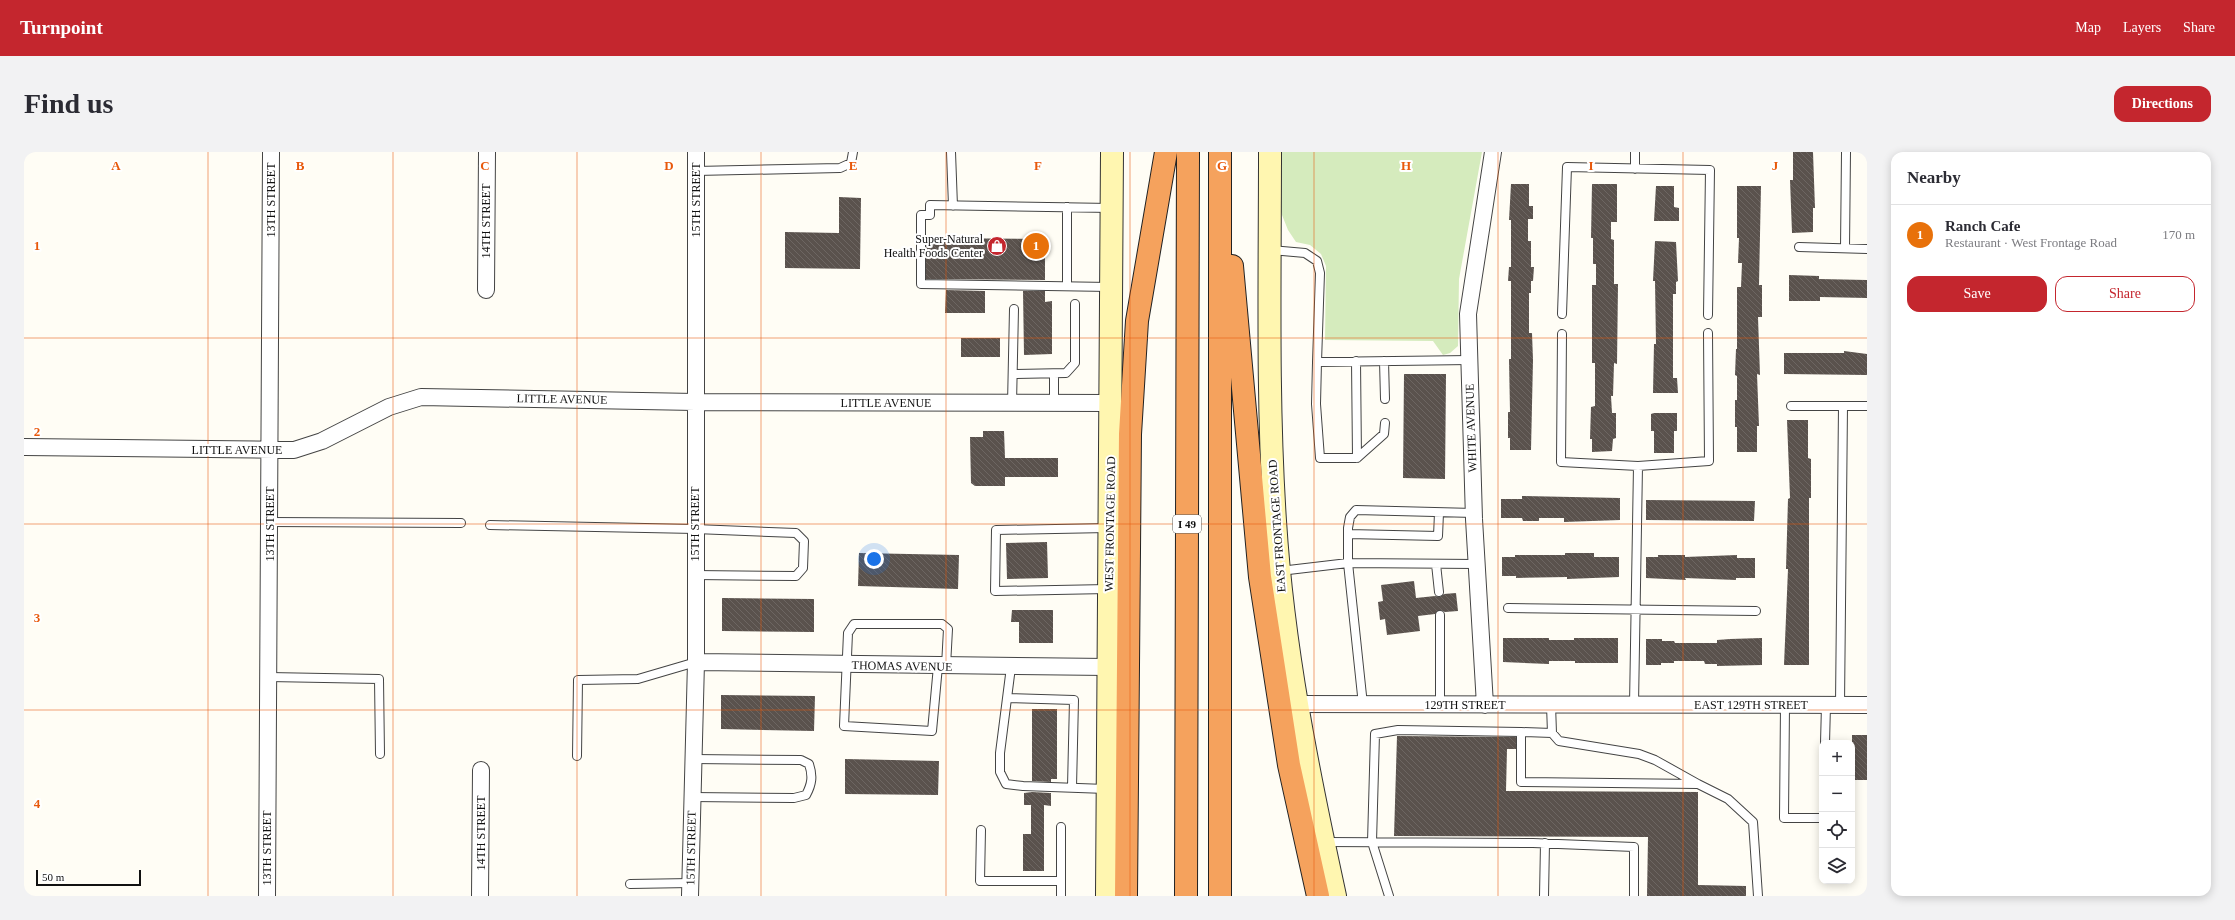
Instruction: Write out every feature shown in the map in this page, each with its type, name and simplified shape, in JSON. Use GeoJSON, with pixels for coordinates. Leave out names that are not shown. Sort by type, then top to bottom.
{"type":"FeatureCollection","features":[{"type":"Feature","properties":{"kind":"highway"},"geometry":{"type":"LineString","coordinates":[[1126,896],[1131,411],[1137,322],[1166,152]]}},
{"type":"Feature","properties":{"kind":"highway","name":"I 49"},"geometry":{"type":"LineString","coordinates":[[1186,896],[1188,152]]}},
{"type":"Feature","properties":{"kind":"highway"},"geometry":{"type":"LineString","coordinates":[[1220,152],[1220,896]]}},
{"type":"Feature","properties":{"kind":"highway"},"geometry":{"type":"LineString","coordinates":[[1220,195],[1226,208],[1240,332],[1260,577],[1289,765],[1318,896]]}},
{"type":"Feature","properties":{"kind":"street","name":"13TH STREET"},"geometry":{"type":"LineString","coordinates":[[267,896],[271,152]]}},
{"type":"Feature","properties":{"kind":"street","name":"14TH STREET"},"geometry":{"type":"LineString","coordinates":[[486,290],[487,152]]}},
{"type":"Feature","properties":{"kind":"street","name":"15TH STREET"},"geometry":{"type":"LineString","coordinates":[[690,889],[696,662],[696,152]]}},
{"type":"Feature","properties":{"kind":"street","name":"WEST FRONTAGE ROAD"},"geometry":{"type":"LineString","coordinates":[[1107,896],[1109,528],[1112,403],[1112,152]]}},
{"type":"Feature","properties":{"kind":"street","name":"EAST FRONTAGE ROAD"},"geometry":{"type":"LineString","coordinates":[[1270,152],[1270,409],[1279,571],[1296,704],[1335,896]]}},
{"type":"Feature","properties":{"kind":"street","name":"WHITE AVENUE"},"geometry":{"type":"LineString","coordinates":[[1486,705],[1476,564],[1468,314],[1493,152]]}},
{"type":"Feature","properties":{"kind":"street","name":"LITTLE AVENUE"},"geometry":{"type":"LineString","coordinates":[[24,447],[270,451],[294,450],[322,442],[389,407],[421,397],[695,402],[1012,404],[1112,403]]}},
{"type":"Feature","properties":{"kind":"street","name":"THOMAS AVENUE"},"geometry":{"type":"LineString","coordinates":[[696,662],[1108,667]]}},
{"type":"Feature","properties":{"kind":"street","name":"129TH STREET"},"geometry":{"type":"LineString","coordinates":[[1296,704],[1634,705]]}},
{"type":"Feature","properties":{"kind":"street","name":"EAST 129TH STREET"},"geometry":{"type":"LineString","coordinates":[[1634,705],[1867,705]]}},
{"type":"Feature","properties":{"kind":"street","name":"14TH STREET"},"geometry":{"type":"LineString","coordinates":[[480,896],[482,770]]}},
{"type":"Feature","properties":{"kind":"lane"},"geometry":{"type":"LineString","coordinates":[[696,171],[840,168],[851,162],[853,152]]}},
{"type":"Feature","properties":{"kind":"lane"},"geometry":{"type":"LineString","coordinates":[[951,152],[953,206]]}},
{"type":"Feature","properties":{"kind":"lane"},"geometry":{"type":"LineString","coordinates":[[1635,169],[1636,152]]}},
{"type":"Feature","properties":{"kind":"lane"},"geometry":{"type":"LineString","coordinates":[[1845,248],[1846,152]]}},
{"type":"Feature","properties":{"kind":"lane"},"geometry":{"type":"LineString","coordinates":[[1562,314],[1567,167],[1710,170],[1708,315]]}},
{"type":"Feature","properties":{"kind":"lane"},"geometry":{"type":"LineString","coordinates":[[1112,208],[930,205],[930,215],[921,215],[920,284],[1112,287]]}},
{"type":"Feature","properties":{"kind":"lane"},"geometry":{"type":"LineString","coordinates":[[1066,207],[1067,286]]}},
{"type":"Feature","properties":{"kind":"lane"},"geometry":{"type":"LineString","coordinates":[[1799,247],[1867,249]]}},
{"type":"Feature","properties":{"kind":"lane"},"geometry":{"type":"LineString","coordinates":[[1270,250],[1305,252],[1317,261],[1320,273],[1316,404],[1320,458],[1357,458],[1384,434],[1385,422]]}},
{"type":"Feature","properties":{"kind":"lane"},"geometry":{"type":"LineString","coordinates":[[1012,374],[1066,373],[1075,363],[1075,304]]}},
{"type":"Feature","properties":{"kind":"lane"},"geometry":{"type":"LineString","coordinates":[[1012,404],[1014,309]]}},
{"type":"Feature","properties":{"kind":"lane"},"geometry":{"type":"LineString","coordinates":[[1562,334],[1561,462],[1638,466],[1709,462],[1708,333]]}},
{"type":"Feature","properties":{"kind":"lane"},"geometry":{"type":"LineString","coordinates":[[1317,362],[1470,360]]}},
{"type":"Feature","properties":{"kind":"lane"},"geometry":{"type":"LineString","coordinates":[[1356,361],[1357,458]]}},
{"type":"Feature","properties":{"kind":"lane"},"geometry":{"type":"LineString","coordinates":[[1384,361],[1385,399]]}},
{"type":"Feature","properties":{"kind":"lane"},"geometry":{"type":"LineString","coordinates":[[1054,374],[1054,404]]}},
{"type":"Feature","properties":{"kind":"lane"},"geometry":{"type":"LineString","coordinates":[[1791,406],[1867,406]]}},
{"type":"Feature","properties":{"kind":"lane"},"geometry":{"type":"LineString","coordinates":[[1826,740],[1833,705],[1843,406]]}},
{"type":"Feature","properties":{"kind":"lane"},"geometry":{"type":"LineString","coordinates":[[1634,705],[1638,466]]}},
{"type":"Feature","properties":{"kind":"lane"},"geometry":{"type":"LineString","coordinates":[[1363,705],[1348,563],[1348,534],[1350,517],[1356,510],[1474,513]]}},
{"type":"Feature","properties":{"kind":"lane"},"geometry":{"type":"LineString","coordinates":[[1348,534],[1438,536],[1439,513]]}},
{"type":"Feature","properties":{"kind":"lane"},"geometry":{"type":"LineString","coordinates":[[270,522],[461,523]]}},
{"type":"Feature","properties":{"kind":"lane"},"geometry":{"type":"LineString","coordinates":[[490,525],[695,529],[796,534],[804,541],[804,568],[796,576],[695,575]]}},
{"type":"Feature","properties":{"kind":"lane"},"geometry":{"type":"LineString","coordinates":[[1109,528],[996,530],[995,591],[1109,589]]}},
{"type":"Feature","properties":{"kind":"lane"},"geometry":{"type":"LineString","coordinates":[[1279,571],[1348,563],[1476,564]]}},
{"type":"Feature","properties":{"kind":"lane"},"geometry":{"type":"LineString","coordinates":[[1436,564],[1438,592]]}},
{"type":"Feature","properties":{"kind":"lane"},"geometry":{"type":"LineString","coordinates":[[1508,608],[1756,611]]}},
{"type":"Feature","properties":{"kind":"lane"},"geometry":{"type":"LineString","coordinates":[[1440,615],[1440,705]]}},
{"type":"Feature","properties":{"kind":"lane"},"geometry":{"type":"LineString","coordinates":[[854,624],[942,624],[948,628],[932,731],[844,726],[845,665],[848,633],[854,624]]}},
{"type":"Feature","properties":{"kind":"lane"},"geometry":{"type":"LineString","coordinates":[[577,756],[578,680],[638,679],[696,662]]}},
{"type":"Feature","properties":{"kind":"lane"},"geometry":{"type":"LineString","coordinates":[[1011,667],[1000,766],[1000,772],[1006,784],[1107,789]]}},
{"type":"Feature","properties":{"kind":"lane"},"geometry":{"type":"LineString","coordinates":[[269,677],[379,679],[380,754]]}},
{"type":"Feature","properties":{"kind":"lane"},"geometry":{"type":"LineString","coordinates":[[1008,698],[1074,700],[1072,787]]}},
{"type":"Feature","properties":{"kind":"lane"},"geometry":{"type":"LineString","coordinates":[[1551,705],[1552,733],[1559,741],[1639,754],[1655,760],[1728,799],[1753,822],[1758,896]]}},
{"type":"Feature","properties":{"kind":"lane"},"geometry":{"type":"LineString","coordinates":[[1785,705],[1784,818],[1819,818]]}},
{"type":"Feature","properties":{"kind":"lane"},"geometry":{"type":"LineString","coordinates":[[1389,896],[1372,842],[1375,734],[1398,730],[1552,733]]}},
{"type":"Feature","properties":{"kind":"lane"},"geometry":{"type":"LineString","coordinates":[[1521,732],[1521,782],[1698,784]]}},
{"type":"Feature","properties":{"kind":"lane"},"geometry":{"type":"LineString","coordinates":[[692,797],[794,798],[806,795],[811,786],[812,773],[809,764],[802,760],[693,759]]}},
{"type":"Feature","properties":{"kind":"lane"},"geometry":{"type":"LineString","coordinates":[[1061,826],[1061,896]]}},
{"type":"Feature","properties":{"kind":"lane"},"geometry":{"type":"LineString","coordinates":[[981,830],[980,881],[1061,881]]}},
{"type":"Feature","properties":{"kind":"lane"},"geometry":{"type":"LineString","coordinates":[[1323,842],[1545,843],[1634,847],[1634,896]]}},
{"type":"Feature","properties":{"kind":"lane"},"geometry":{"type":"LineString","coordinates":[[1544,896],[1545,843]]}},
{"type":"Feature","properties":{"kind":"lane"},"geometry":{"type":"LineString","coordinates":[[630,884],[690,889]]}},
{"type":"Feature","properties":{"kind":"green space"},"geometry":{"type":"Polygon","coordinates":[[[1281,152],[1482,152],[1459,279],[1458,346],[1450,353],[1443,355],[1433,341],[1325,340],[1326,266],[1321,254],[1310,245],[1296,242],[1288,230],[1280,210],[1281,152]]]}},
{"type":"Feature","properties":{"kind":"building"},"geometry":{"type":"Polygon","coordinates":[[[1793,152],[1813,152],[1815,208],[1813,208],[1813,232],[1792,233],[1790,180],[1793,180],[1793,152]]]}},
{"type":"Feature","properties":{"kind":"building"},"geometry":{"type":"Polygon","coordinates":[[[1511,184],[1529,184],[1529,206],[1533,206],[1533,219],[1528,219],[1528,241],[1531,241],[1531,267],[1534,267],[1533,281],[1531,281],[1531,293],[1529,293],[1529,333],[1532,333],[1533,360],[1531,450],[1510,450],[1510,438],[1508,438],[1508,412],[1510,412],[1509,359],[1511,359],[1511,281],[1508,281],[1509,267],[1511,267],[1511,220],[1509,220],[1511,184]]]}},
{"type":"Feature","properties":{"kind":"building"},"geometry":{"type":"Polygon","coordinates":[[[1592,184],[1617,184],[1617,222],[1611,222],[1611,239],[1614,240],[1614,284],[1618,284],[1617,364],[1614,363],[1613,396],[1611,396],[1612,413],[1616,413],[1616,438],[1613,439],[1612,451],[1592,452],[1592,439],[1590,439],[1591,407],[1595,406],[1595,363],[1592,363],[1592,285],[1596,285],[1596,264],[1593,264],[1593,238],[1591,238],[1592,184]]]}},
{"type":"Feature","properties":{"kind":"building"},"geometry":{"type":"Polygon","coordinates":[[[1656,186],[1674,186],[1674,207],[1679,208],[1679,221],[1654,221],[1656,186]]]}},
{"type":"Feature","properties":{"kind":"building"},"geometry":{"type":"Polygon","coordinates":[[[1737,186],[1761,186],[1759,285],[1762,285],[1762,317],[1758,317],[1760,375],[1757,374],[1759,426],[1757,426],[1757,452],[1737,452],[1737,427],[1735,427],[1735,400],[1737,400],[1737,376],[1735,375],[1737,349],[1737,287],[1741,287],[1742,263],[1738,263],[1739,238],[1737,238],[1737,186]]]}},
{"type":"Feature","properties":{"kind":"building"},"geometry":{"type":"Polygon","coordinates":[[[839,197],[861,198],[860,269],[785,268],[785,232],[839,233],[839,197]]]}},
{"type":"Feature","properties":{"kind":"building"},"geometry":{"type":"Polygon","coordinates":[[[926,238],[1045,239],[1045,280],[926,279],[926,238]]]}},
{"type":"Feature","properties":{"kind":"building"},"geometry":{"type":"Polygon","coordinates":[[[1655,241],[1676,242],[1678,281],[1676,282],[1676,294],[1673,294],[1673,378],[1677,378],[1678,393],[1653,393],[1654,344],[1656,344],[1655,281],[1653,281],[1655,241]]]}},
{"type":"Feature","properties":{"kind":"building"},"geometry":{"type":"Polygon","coordinates":[[[1789,275],[1819,276],[1819,279],[1867,280],[1867,298],[1820,297],[1820,301],[1789,301],[1789,275]]]}},
{"type":"Feature","properties":{"kind":"building"},"geometry":{"type":"Polygon","coordinates":[[[946,290],[985,291],[985,313],[945,313],[946,290]]]}},
{"type":"Feature","properties":{"kind":"building"},"geometry":{"type":"Polygon","coordinates":[[[1023,291],[1045,291],[1045,302],[1052,301],[1052,354],[1024,355],[1023,291]]]}},
{"type":"Feature","properties":{"kind":"building"},"geometry":{"type":"Polygon","coordinates":[[[961,338],[1000,338],[1000,357],[961,357],[961,338]]]}},
{"type":"Feature","properties":{"kind":"building"},"geometry":{"type":"Polygon","coordinates":[[[1844,351],[1867,354],[1867,375],[1784,374],[1784,353],[1844,353],[1844,351]]]}},
{"type":"Feature","properties":{"kind":"building"},"geometry":{"type":"Polygon","coordinates":[[[1404,374],[1446,374],[1445,479],[1403,478],[1404,374]]]}},
{"type":"Feature","properties":{"kind":"building"},"geometry":{"type":"Polygon","coordinates":[[[1677,413],[1677,431],[1674,431],[1674,453],[1654,453],[1654,431],[1651,431],[1651,414],[1677,413]]]}},
{"type":"Feature","properties":{"kind":"building"},"geometry":{"type":"Polygon","coordinates":[[[1787,420],[1808,420],[1808,458],[1811,459],[1811,498],[1809,498],[1809,665],[1784,665],[1788,569],[1786,569],[1788,499],[1790,498],[1787,420]]]}},
{"type":"Feature","properties":{"kind":"building"},"geometry":{"type":"Polygon","coordinates":[[[983,431],[1004,431],[1005,458],[1058,458],[1058,477],[1005,477],[1005,486],[975,486],[971,483],[970,437],[983,437],[983,431]]]}},
{"type":"Feature","properties":{"kind":"building"},"geometry":{"type":"Polygon","coordinates":[[[1522,496],[1620,498],[1620,520],[1564,522],[1564,518],[1539,518],[1539,521],[1523,521],[1522,518],[1501,518],[1501,499],[1522,499],[1522,496]]]}},
{"type":"Feature","properties":{"kind":"building"},"geometry":{"type":"Polygon","coordinates":[[[1646,500],[1755,501],[1754,521],[1646,520],[1646,500]]]}},
{"type":"Feature","properties":{"kind":"building"},"geometry":{"type":"Polygon","coordinates":[[[1047,542],[1048,578],[1007,579],[1006,543],[1047,542]]]}},
{"type":"Feature","properties":{"kind":"building"},"geometry":{"type":"Polygon","coordinates":[[[859,553],[959,555],[958,589],[858,586],[859,553]]]}},
{"type":"Feature","properties":{"kind":"building"},"geometry":{"type":"Polygon","coordinates":[[[1565,553],[1594,553],[1594,557],[1619,557],[1619,577],[1567,579],[1567,577],[1516,578],[1516,576],[1502,576],[1502,557],[1515,557],[1515,555],[1565,555],[1565,553]]]}},
{"type":"Feature","properties":{"kind":"building"},"geometry":{"type":"Polygon","coordinates":[[[1658,555],[1685,555],[1685,557],[1737,555],[1737,558],[1755,558],[1755,578],[1736,578],[1736,580],[1685,578],[1686,580],[1646,578],[1646,557],[1658,557],[1658,555]]]}},
{"type":"Feature","properties":{"kind":"building"},"geometry":{"type":"Polygon","coordinates":[[[1414,581],[1416,598],[1435,596],[1440,597],[1444,594],[1456,593],[1458,611],[1445,612],[1440,610],[1435,614],[1418,616],[1420,631],[1387,635],[1385,619],[1380,620],[1378,602],[1383,601],[1381,585],[1414,581]]]}},
{"type":"Feature","properties":{"kind":"building"},"geometry":{"type":"Polygon","coordinates":[[[722,598],[814,599],[814,632],[722,631],[722,598]]]}},
{"type":"Feature","properties":{"kind":"building"},"geometry":{"type":"Polygon","coordinates":[[[1012,610],[1053,610],[1053,643],[1019,643],[1019,622],[1011,622],[1012,610]]]}},
{"type":"Feature","properties":{"kind":"building"},"geometry":{"type":"Polygon","coordinates":[[[1503,638],[1549,638],[1549,640],[1574,640],[1574,638],[1618,638],[1618,663],[1575,663],[1575,661],[1549,661],[1549,664],[1503,662],[1503,638]]]}},
{"type":"Feature","properties":{"kind":"building"},"geometry":{"type":"Polygon","coordinates":[[[1762,638],[1762,665],[1717,666],[1717,664],[1705,664],[1704,661],[1674,661],[1674,663],[1661,663],[1661,665],[1646,665],[1646,639],[1662,639],[1662,641],[1674,641],[1675,643],[1717,643],[1717,640],[1762,638]]]}},
{"type":"Feature","properties":{"kind":"building"},"geometry":{"type":"Polygon","coordinates":[[[721,695],[815,696],[814,731],[721,729],[721,695]]]}},
{"type":"Feature","properties":{"kind":"building"},"geometry":{"type":"Polygon","coordinates":[[[1032,709],[1057,709],[1057,779],[1051,779],[1051,782],[1032,781],[1032,709]]]}},
{"type":"Feature","properties":{"kind":"building"},"geometry":{"type":"Polygon","coordinates":[[[1852,735],[1867,735],[1867,780],[1855,780],[1855,740],[1852,740],[1852,735]]]}},
{"type":"Feature","properties":{"kind":"building"},"geometry":{"type":"Polygon","coordinates":[[[1397,736],[1516,737],[1516,749],[1507,749],[1506,791],[1698,792],[1698,885],[1746,886],[1746,896],[1647,896],[1648,837],[1394,836],[1397,736]]]}},
{"type":"Feature","properties":{"kind":"building"},"geometry":{"type":"Polygon","coordinates":[[[845,759],[939,761],[938,795],[845,794],[845,759]]]}},
{"type":"Feature","properties":{"kind":"building"},"geometry":{"type":"Polygon","coordinates":[[[1024,793],[1051,793],[1051,806],[1044,805],[1044,871],[1023,871],[1023,834],[1031,834],[1031,805],[1024,805],[1024,793]]]}},
{"type":"Feature","properties":{"kind":"place","name":"Super-Natural Health Foods Center"},"geometry":{"type":"Point","coordinates":[997,246]}},
{"type":"Feature","properties":{"kind":"place","name":"Ranch Cafe"},"geometry":{"type":"Point","coordinates":[1036,246]}}]}
